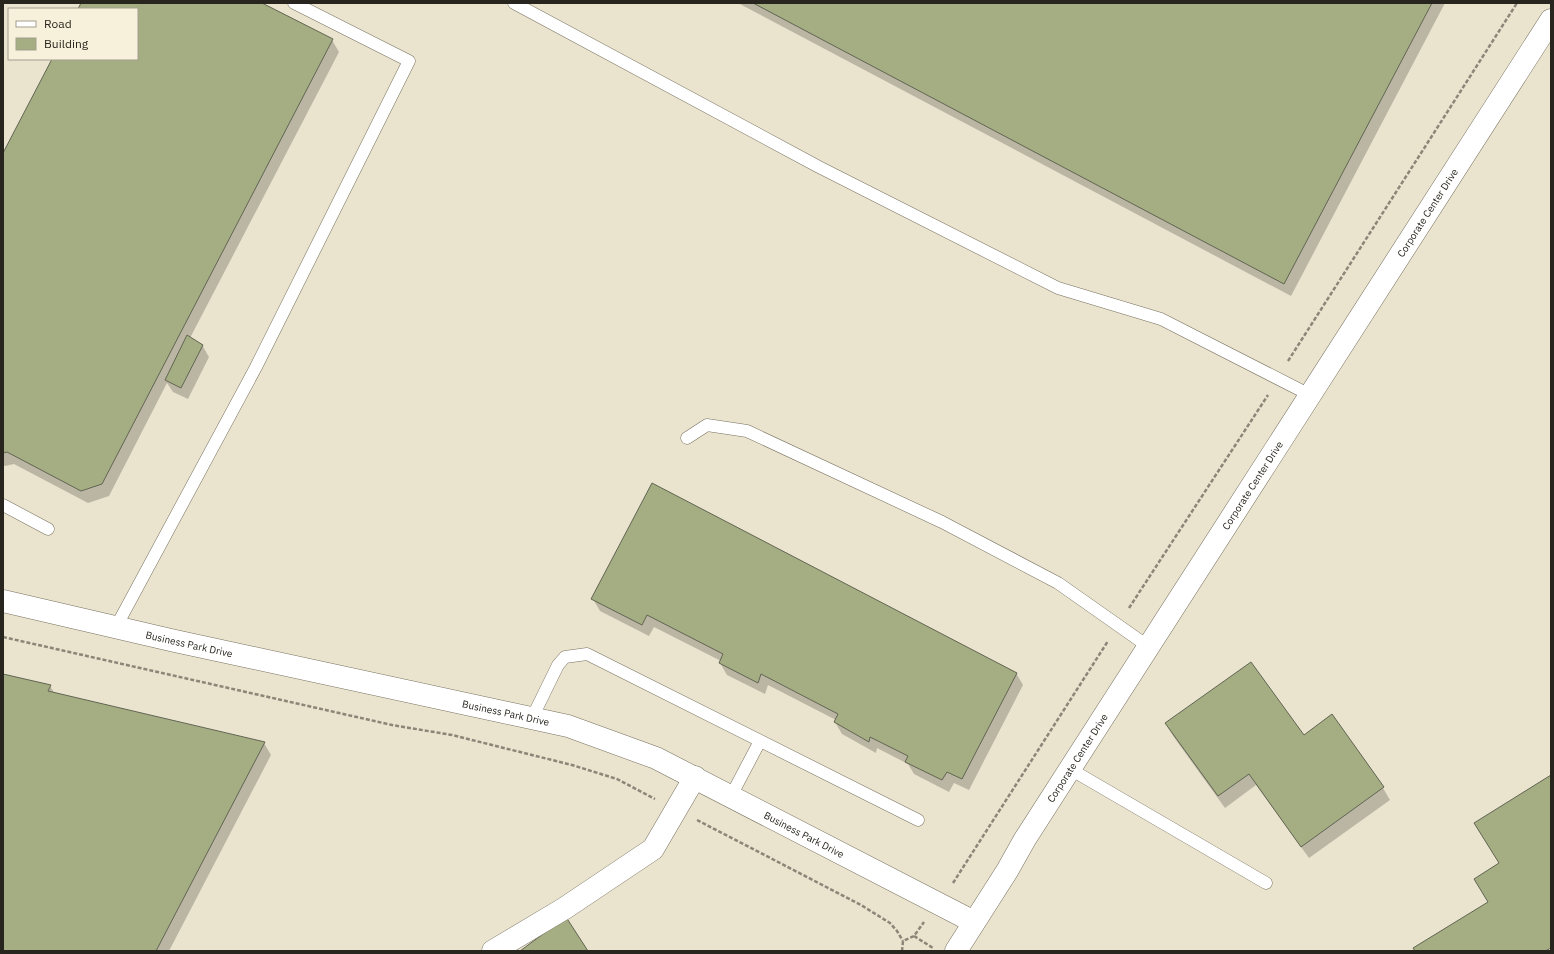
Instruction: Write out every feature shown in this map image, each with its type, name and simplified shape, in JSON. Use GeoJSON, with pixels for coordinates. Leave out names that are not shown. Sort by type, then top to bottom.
{"type":"FeatureCollection","features":[{"type":"Feature","properties":{"kind":"street","name":"Corporate Center Drive"},"geometry":{"type":"LineString","coordinates":[[956,951],[1148,646],[1551,20]]}},
{"type":"Feature","properties":{"kind":"street","name":"Business Park Drive"},"geometry":{"type":"LineString","coordinates":[[3,601],[568,726],[656,758],[974,922]]}},
{"type":"Feature","properties":{"kind":"street"},"geometry":{"type":"LineString","coordinates":[[493,951],[565,908],[653,849],[695,777]]}},
{"type":"Feature","properties":{"kind":"lane"},"geometry":{"type":"LineString","coordinates":[[116,627],[256,367],[409,61],[294,3]]}},
{"type":"Feature","properties":{"kind":"lane"},"geometry":{"type":"LineString","coordinates":[[514,3],[819,167],[1058,288],[1162,319],[1310,395]]}},
{"type":"Feature","properties":{"kind":"lane"},"geometry":{"type":"LineString","coordinates":[[687,438],[707,425],[747,431],[942,522],[1058,583],[1148,646]]}},
{"type":"Feature","properties":{"kind":"lane"},"geometry":{"type":"LineString","coordinates":[[3,506],[48,529]]}},
{"type":"Feature","properties":{"kind":"lane"},"geometry":{"type":"LineString","coordinates":[[532,718],[558,665],[566,657],[586,654],[918,820]]}},
{"type":"Feature","properties":{"kind":"lane"},"geometry":{"type":"LineString","coordinates":[[731,796],[760,741]]}},
{"type":"Feature","properties":{"kind":"lane"},"geometry":{"type":"LineString","coordinates":[[1070,770],[1266,883]]}},
{"type":"Feature","properties":{"kind":"path"},"geometry":{"type":"LineString","coordinates":[[903,941],[914,936],[962,870],[1118,625],[1251,422],[1517,3]]}},
{"type":"Feature","properties":{"kind":"path"},"geometry":{"type":"LineString","coordinates":[[3,637],[385,723],[452,735],[540,756],[617,779],[860,905],[890,923],[903,941],[902,951]]}},
{"type":"Feature","properties":{"kind":"path"},"geometry":{"type":"LineString","coordinates":[[914,936],[939,951]]}},
{"type":"Feature","properties":{"kind":"building"},"geometry":{"type":"Polygon","coordinates":[[[81,3],[262,3],[333,39],[102,484],[81,491],[7,452],[3,453],[3,153],[51,60],[138,60],[138,8],[78,8],[81,3]]]}},
{"type":"Feature","properties":{"kind":"building"},"geometry":{"type":"Polygon","coordinates":[[[753,3],[1432,3],[1284,284],[753,3]]]}},
{"type":"Feature","properties":{"kind":"building"},"geometry":{"type":"Polygon","coordinates":[[[187,335],[203,345],[181,388],[165,380],[187,335]]]}},
{"type":"Feature","properties":{"kind":"building"},"geometry":{"type":"Polygon","coordinates":[[[652,483],[1017,673],[962,779],[947,772],[942,780],[905,762],[908,756],[870,737],[869,742],[834,722],[838,714],[761,674],[758,683],[719,663],[723,654],[647,615],[642,625],[591,599],[652,483]]]}},
{"type":"Feature","properties":{"kind":"building"},"geometry":{"type":"Polygon","coordinates":[[[1251,662],[1304,735],[1332,714],[1384,787],[1301,847],[1249,774],[1218,796],[1165,723],[1251,662]]]}},
{"type":"Feature","properties":{"kind":"building"},"geometry":{"type":"Polygon","coordinates":[[[3,674],[51,685],[48,691],[265,742],[156,951],[3,951],[3,674]]]}},
{"type":"Feature","properties":{"kind":"building"},"geometry":{"type":"Polygon","coordinates":[[[1551,775],[1551,948],[1545,951],[1415,951],[1413,948],[1488,902],[1474,879],[1499,863],[1474,823],[1551,775]]]}},
{"type":"Feature","properties":{"kind":"building"},"geometry":{"type":"Polygon","coordinates":[[[566,917],[588,951],[520,951],[566,917]]]}}]}
